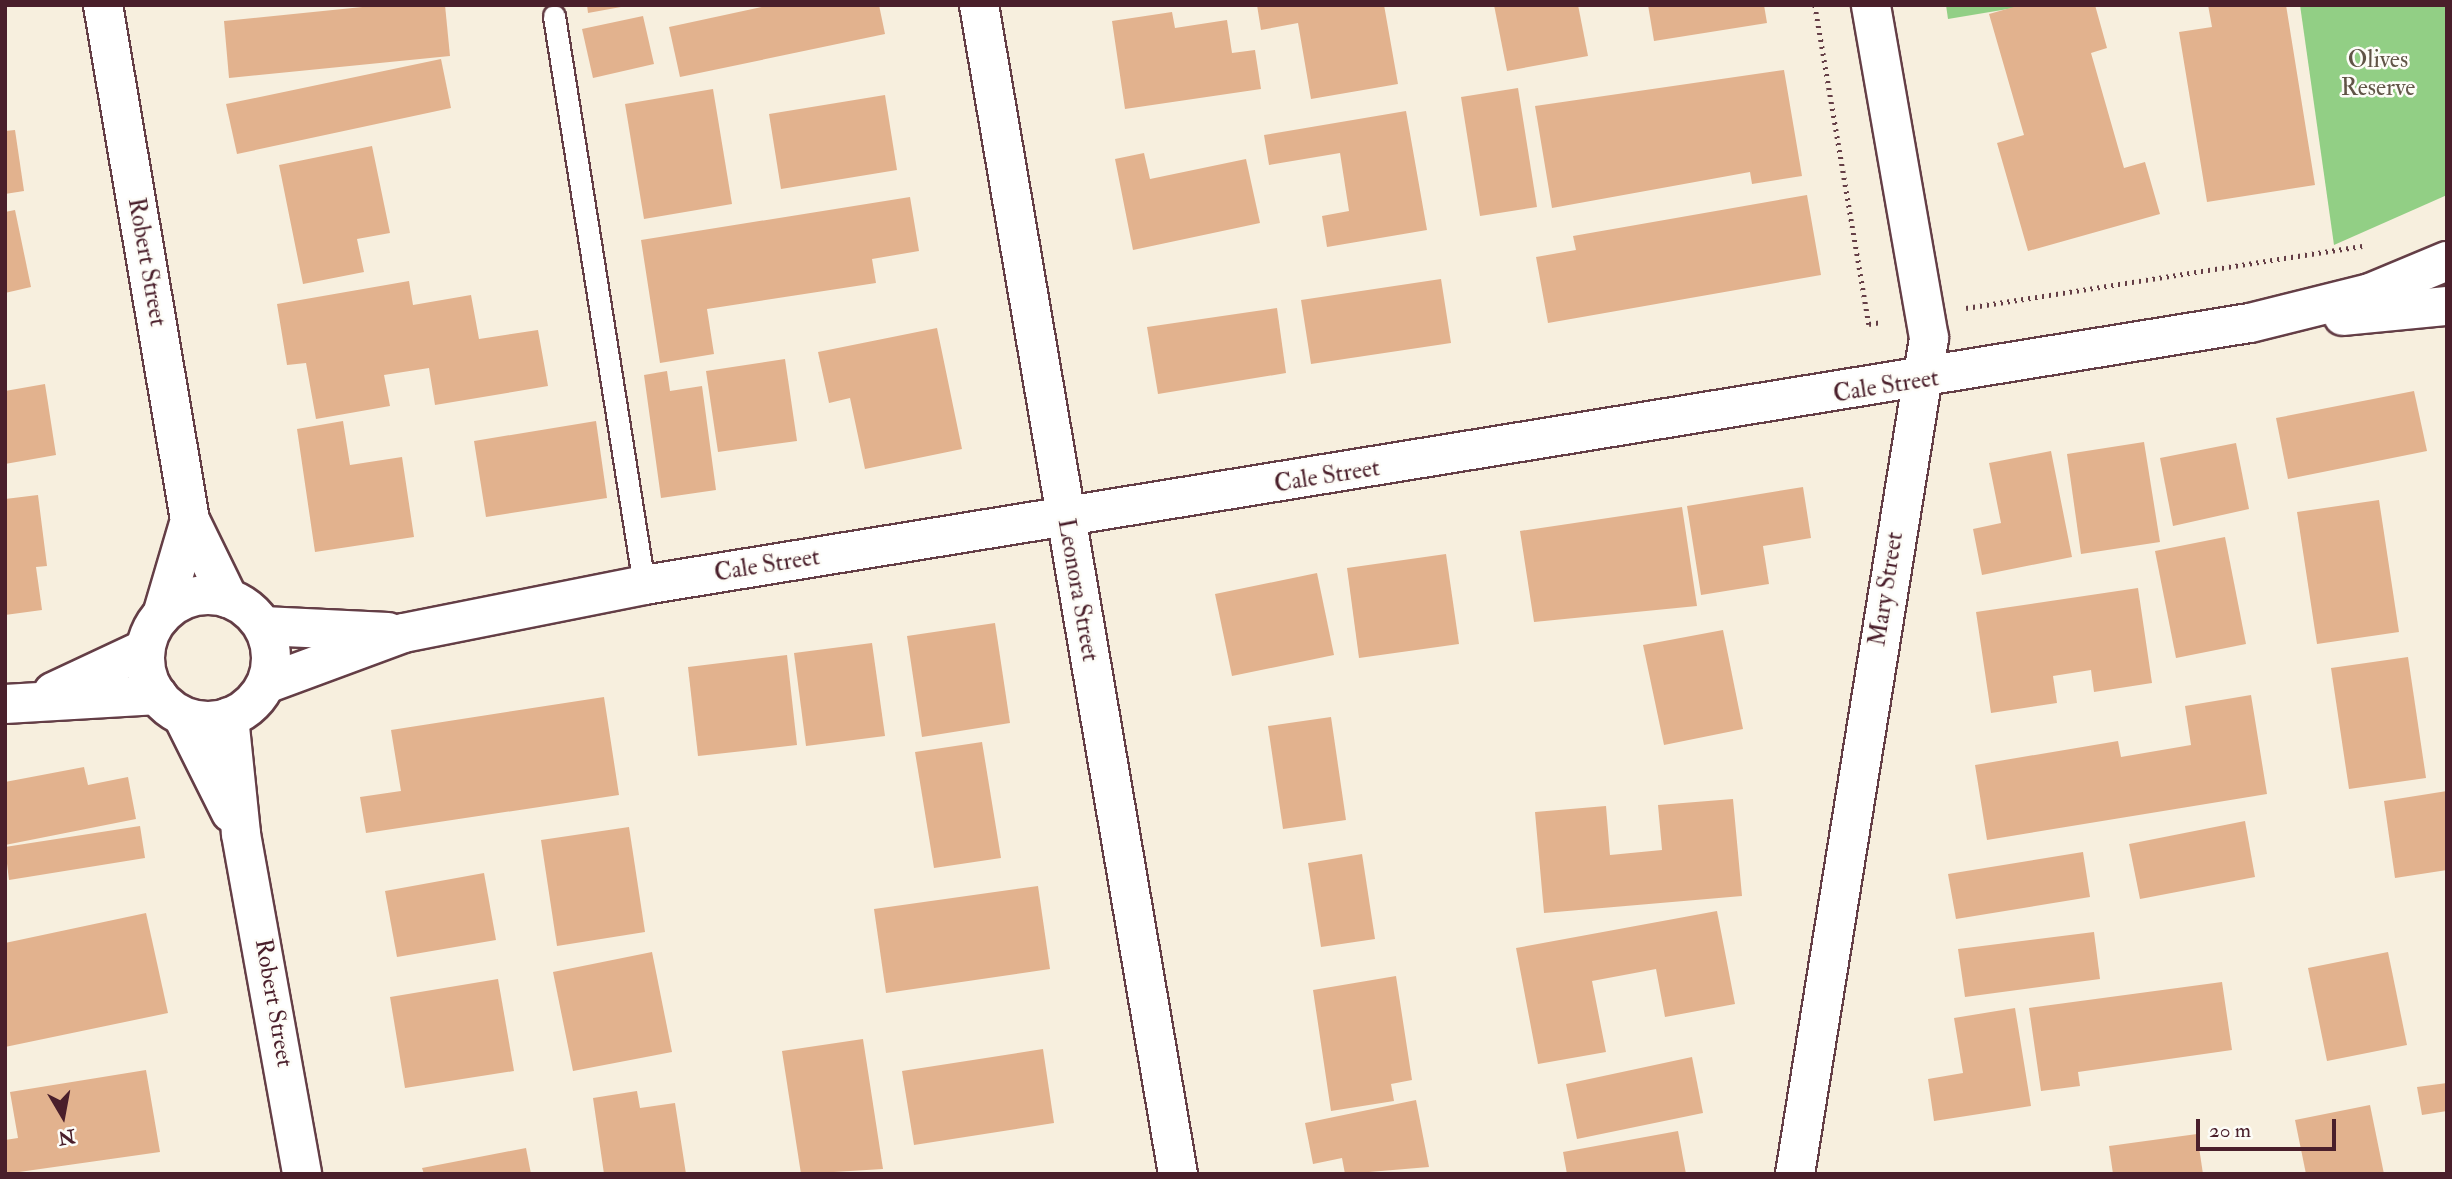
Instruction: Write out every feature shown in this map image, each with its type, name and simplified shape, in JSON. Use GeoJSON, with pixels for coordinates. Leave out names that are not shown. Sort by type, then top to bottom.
{"type":"FeatureCollection","features":[{"type":"Feature","properties":{"kind":"street","name":"Robert Street"},"geometry":{"type":"LineString","coordinates":[[103,5],[190,520],[228,598]]}},
{"type":"Feature","properties":{"kind":"street","name":"Leonora Street"},"geometry":{"type":"LineString","coordinates":[[979,5],[1178,1174]]}},
{"type":"Feature","properties":{"kind":"street","name":"Mary Street"},"geometry":{"type":"LineString","coordinates":[[1795,1174],[1918,381],[1929,338],[1871,5]]}},
{"type":"Feature","properties":{"kind":"street","name":"Cale Street"},"geometry":{"type":"LineString","coordinates":[[265,684],[404,633],[644,584],[1918,381],[2250,323],[2370,293],[2447,261]]}},
{"type":"Feature","properties":{"kind":"street","name":"Cale Street"},"geometry":{"type":"LineString","coordinates":[[2250,323],[2447,306]]}},
{"type":"Feature","properties":{"kind":"street","name":"Robert Street"},"geometry":{"type":"LineString","coordinates":[[162,615],[190,520]]}},
{"type":"Feature","properties":{"kind":"street"},"geometry":{"type":"LineString","coordinates":[[205,594],[228,598],[263,626],[272,649],[265,684],[249,707],[229,716],[171,706],[22,702],[145,649],[162,615],[205,594]]}},
{"type":"Feature","properties":{"kind":"street","name":"Cale Street"},"geometry":{"type":"LineString","coordinates":[[263,626],[404,633]]}},
{"type":"Feature","properties":{"kind":"street"},"geometry":{"type":"LineString","coordinates":[[145,649],[171,706]]}},
{"type":"Feature","properties":{"kind":"street","name":"Robert Street"},"geometry":{"type":"LineString","coordinates":[[171,706],[241,834]]}},
{"type":"Feature","properties":{"kind":"street","name":"Robert Street"},"geometry":{"type":"LineString","coordinates":[[229,716],[241,834],[302,1174]]}},
{"type":"Feature","properties":{"kind":"lane"},"geometry":{"type":"LineString","coordinates":[[554,16],[644,584]]}},
{"type":"Feature","properties":{"kind":"path"},"geometry":{"type":"LineString","coordinates":[[1815,5],[1869,324],[2368,246]]}},
{"type":"Feature","properties":{"kind":"green space"},"geometry":{"type":"Polygon","coordinates":[[[1946,5],[2032,5],[1948,19],[1946,5]]]}},
{"type":"Feature","properties":{"kind":"green space","name":"Olives Reserve"},"geometry":{"type":"Polygon","coordinates":[[[2300,5],[2447,5],[2447,195],[2334,245],[2300,5]]]}},
{"type":"Feature","properties":{"kind":"building"},"geometry":{"type":"Polygon","coordinates":[[[382,5],[445,5],[450,56],[229,78],[224,21],[382,5]]]}},
{"type":"Feature","properties":{"kind":"building"},"geometry":{"type":"Polygon","coordinates":[[[587,5],[621,5],[621,7],[588,13],[587,5]]]}},
{"type":"Feature","properties":{"kind":"building"},"geometry":{"type":"Polygon","coordinates":[[[771,5],[879,5],[885,34],[680,77],[669,27],[771,5]]]}},
{"type":"Feature","properties":{"kind":"building"},"geometry":{"type":"Polygon","coordinates":[[[1257,5],[1384,5],[1398,84],[1311,99],[1298,23],[1261,30],[1257,5]]]}},
{"type":"Feature","properties":{"kind":"building"},"geometry":{"type":"Polygon","coordinates":[[[1494,5],[1578,5],[1588,56],[1507,71],[1494,5]]]}},
{"type":"Feature","properties":{"kind":"building"},"geometry":{"type":"Polygon","coordinates":[[[1648,5],[1764,5],[1767,23],[1654,41],[1648,5]]]}},
{"type":"Feature","properties":{"kind":"building"},"geometry":{"type":"Polygon","coordinates":[[[2021,5],[2095,5],[2107,48],[2091,53],[2124,168],[2145,162],[2160,214],[2028,251],[1997,143],[2024,135],[1989,14],[2021,5]]]}},
{"type":"Feature","properties":{"kind":"building"},"geometry":{"type":"Polygon","coordinates":[[[2208,5],[2286,5],[2315,185],[2207,202],[2179,32],[2212,27],[2208,5]]]}},
{"type":"Feature","properties":{"kind":"building"},"geometry":{"type":"Polygon","coordinates":[[[1172,12],[1175,28],[1227,20],[1232,53],[1255,50],[1261,89],[1125,109],[1112,21],[1172,12]]]}},
{"type":"Feature","properties":{"kind":"building"},"geometry":{"type":"Polygon","coordinates":[[[643,16],[654,64],[593,78],[582,29],[643,16]]]}},
{"type":"Feature","properties":{"kind":"building"},"geometry":{"type":"Polygon","coordinates":[[[441,59],[451,108],[237,154],[226,104],[441,59]]]}},
{"type":"Feature","properties":{"kind":"building"},"geometry":{"type":"Polygon","coordinates":[[[1784,70],[1802,176],[1752,184],[1750,172],[1552,208],[1535,106],[1784,70]]]}},
{"type":"Feature","properties":{"kind":"building"},"geometry":{"type":"Polygon","coordinates":[[[1518,88],[1537,207],[1480,216],[1461,97],[1518,88]]]}},
{"type":"Feature","properties":{"kind":"building"},"geometry":{"type":"Polygon","coordinates":[[[713,89],[732,204],[644,219],[625,104],[713,89]]]}},
{"type":"Feature","properties":{"kind":"building"},"geometry":{"type":"Polygon","coordinates":[[[885,95],[897,170],[781,189],[769,114],[885,95]]]}},
{"type":"Feature","properties":{"kind":"building"},"geometry":{"type":"Polygon","coordinates":[[[1406,111],[1427,230],[1327,247],[1322,216],[1349,211],[1340,153],[1269,165],[1264,135],[1406,111]]]}},
{"type":"Feature","properties":{"kind":"building"},"geometry":{"type":"Polygon","coordinates":[[[15,130],[24,191],[5,194],[5,131],[15,130]]]}},
{"type":"Feature","properties":{"kind":"building"},"geometry":{"type":"Polygon","coordinates":[[[372,146],[390,233],[357,239],[364,272],[303,284],[279,165],[372,146]]]}},
{"type":"Feature","properties":{"kind":"building"},"geometry":{"type":"Polygon","coordinates":[[[1144,153],[1150,179],[1246,159],[1260,223],[1133,250],[1115,159],[1144,153]]]}},
{"type":"Feature","properties":{"kind":"building"},"geometry":{"type":"Polygon","coordinates":[[[1807,195],[1821,275],[1548,323],[1536,257],[1576,250],[1573,236],[1807,195]]]}},
{"type":"Feature","properties":{"kind":"building"},"geometry":{"type":"Polygon","coordinates":[[[910,197],[919,251],[872,259],[876,283],[707,309],[714,354],[660,363],[641,240],[910,197]]]}},
{"type":"Feature","properties":{"kind":"building"},"geometry":{"type":"Polygon","coordinates":[[[15,210],[31,287],[5,293],[5,212],[15,210]]]}},
{"type":"Feature","properties":{"kind":"building"},"geometry":{"type":"Polygon","coordinates":[[[1441,279],[1451,343],[1311,364],[1301,300],[1441,279]]]}},
{"type":"Feature","properties":{"kind":"building"},"geometry":{"type":"Polygon","coordinates":[[[409,281],[413,305],[471,295],[479,339],[538,330],[548,386],[435,405],[429,368],[384,375],[390,406],[316,419],[306,363],[287,365],[277,304],[409,281]]]}},
{"type":"Feature","properties":{"kind":"building"},"geometry":{"type":"Polygon","coordinates":[[[1277,308],[1286,373],[1158,394],[1147,327],[1277,308]]]}},
{"type":"Feature","properties":{"kind":"building"},"geometry":{"type":"Polygon","coordinates":[[[937,328],[962,449],[865,469],[850,398],[829,403],[818,352],[937,328]]]}},
{"type":"Feature","properties":{"kind":"building"},"geometry":{"type":"Polygon","coordinates":[[[785,359],[797,441],[718,452],[706,371],[785,359]]]}},
{"type":"Feature","properties":{"kind":"building"},"geometry":{"type":"Polygon","coordinates":[[[667,371],[670,391],[702,386],[716,490],[661,498],[644,375],[667,371]]]}},
{"type":"Feature","properties":{"kind":"building"},"geometry":{"type":"Polygon","coordinates":[[[45,384],[56,455],[5,464],[5,391],[45,384]]]}},
{"type":"Feature","properties":{"kind":"building"},"geometry":{"type":"Polygon","coordinates":[[[2414,391],[2427,451],[2288,479],[2276,418],[2414,391]]]}},
{"type":"Feature","properties":{"kind":"building"},"geometry":{"type":"Polygon","coordinates":[[[343,421],[350,465],[402,457],[414,537],[315,552],[297,429],[343,421]]]}},
{"type":"Feature","properties":{"kind":"building"},"geometry":{"type":"Polygon","coordinates":[[[596,421],[607,498],[486,517],[474,441],[596,421]]]}},
{"type":"Feature","properties":{"kind":"building"},"geometry":{"type":"Polygon","coordinates":[[[2144,442],[2160,542],[2081,554],[2067,454],[2144,442]]]}},
{"type":"Feature","properties":{"kind":"building"},"geometry":{"type":"Polygon","coordinates":[[[2236,443],[2249,509],[2173,526],[2160,458],[2236,443]]]}},
{"type":"Feature","properties":{"kind":"building"},"geometry":{"type":"Polygon","coordinates":[[[2051,451],[2072,557],[1982,575],[1973,529],[2001,523],[1989,463],[2051,451]]]}},
{"type":"Feature","properties":{"kind":"building"},"geometry":{"type":"Polygon","coordinates":[[[1803,487],[1811,538],[1763,546],[1769,584],[1701,595],[1687,506],[1803,487]]]}},
{"type":"Feature","properties":{"kind":"building"},"geometry":{"type":"Polygon","coordinates":[[[38,495],[47,566],[36,567],[42,610],[5,615],[5,499],[38,495]]]}},
{"type":"Feature","properties":{"kind":"building"},"geometry":{"type":"Polygon","coordinates":[[[2379,500],[2399,632],[2317,644],[2297,512],[2379,500]]]}},
{"type":"Feature","properties":{"kind":"building"},"geometry":{"type":"Polygon","coordinates":[[[1682,507],[1697,606],[1534,622],[1520,531],[1682,507]]]}},
{"type":"Feature","properties":{"kind":"building"},"geometry":{"type":"Polygon","coordinates":[[[2225,537],[2246,644],[2176,658],[2155,551],[2225,537]]]}},
{"type":"Feature","properties":{"kind":"building"},"geometry":{"type":"Polygon","coordinates":[[[1446,554],[1459,644],[1359,658],[1347,568],[1446,554]]]}},
{"type":"Feature","properties":{"kind":"building"},"geometry":{"type":"Polygon","coordinates":[[[1317,573],[1334,655],[1232,676],[1215,594],[1317,573]]]}},
{"type":"Feature","properties":{"kind":"building"},"geometry":{"type":"Polygon","coordinates":[[[2138,588],[2152,683],[2094,692],[2091,670],[2053,676],[2057,703],[1991,713],[1976,612],[2138,588]]]}},
{"type":"Feature","properties":{"kind":"building"},"geometry":{"type":"Polygon","coordinates":[[[995,623],[1010,723],[922,737],[907,636],[995,623]]]}},
{"type":"Feature","properties":{"kind":"building"},"geometry":{"type":"Polygon","coordinates":[[[1723,630],[1743,729],[1664,745],[1643,645],[1723,630]]]}},
{"type":"Feature","properties":{"kind":"building"},"geometry":{"type":"Polygon","coordinates":[[[872,643],[885,736],[806,746],[794,653],[872,643]]]}},
{"type":"Feature","properties":{"kind":"building"},"geometry":{"type":"Polygon","coordinates":[[[787,655],[797,745],[698,756],[688,667],[787,655]]]}},
{"type":"Feature","properties":{"kind":"building"},"geometry":{"type":"Polygon","coordinates":[[[2408,657],[2426,778],[2349,789],[2331,668],[2408,657]]]}},
{"type":"Feature","properties":{"kind":"building"},"geometry":{"type":"Polygon","coordinates":[[[2251,695],[2267,794],[1987,840],[1975,765],[2118,741],[2121,757],[2191,745],[2185,706],[2251,695]]]}},
{"type":"Feature","properties":{"kind":"building"},"geometry":{"type":"Polygon","coordinates":[[[604,697],[619,795],[366,833],[360,797],[401,791],[391,730],[604,697]]]}},
{"type":"Feature","properties":{"kind":"building"},"geometry":{"type":"Polygon","coordinates":[[[1331,717],[1346,820],[1283,829],[1268,726],[1331,717]]]}},
{"type":"Feature","properties":{"kind":"building"},"geometry":{"type":"Polygon","coordinates":[[[982,742],[1001,858],[934,868],[915,752],[982,742]]]}},
{"type":"Feature","properties":{"kind":"building"},"geometry":{"type":"Polygon","coordinates":[[[84,767],[88,785],[128,777],[136,819],[5,845],[5,782],[84,767]]]}},
{"type":"Feature","properties":{"kind":"building"},"geometry":{"type":"Polygon","coordinates":[[[2447,791],[2447,870],[2395,878],[2384,801],[2447,791]]]}},
{"type":"Feature","properties":{"kind":"building"},"geometry":{"type":"Polygon","coordinates":[[[1733,799],[1742,896],[1544,913],[1535,812],[1606,806],[1610,855],[1662,850],[1658,805],[1733,799]]]}},
{"type":"Feature","properties":{"kind":"building"},"geometry":{"type":"Polygon","coordinates":[[[2245,821],[2255,877],[2140,899],[2129,844],[2245,821]]]}},
{"type":"Feature","properties":{"kind":"building"},"geometry":{"type":"Polygon","coordinates":[[[140,826],[145,858],[9,880],[5,847],[140,826]]]}},
{"type":"Feature","properties":{"kind":"building"},"geometry":{"type":"Polygon","coordinates":[[[629,827],[645,932],[557,946],[541,840],[629,827]]]}},
{"type":"Feature","properties":{"kind":"building"},"geometry":{"type":"Polygon","coordinates":[[[2083,852],[2090,897],[1956,919],[1948,874],[2083,852]]]}},
{"type":"Feature","properties":{"kind":"building"},"geometry":{"type":"Polygon","coordinates":[[[1362,854],[1375,939],[1321,947],[1308,863],[1362,854]]]}},
{"type":"Feature","properties":{"kind":"building"},"geometry":{"type":"Polygon","coordinates":[[[484,873],[496,940],[397,957],[385,891],[484,873]]]}},
{"type":"Feature","properties":{"kind":"building"},"geometry":{"type":"Polygon","coordinates":[[[1038,886],[1050,969],[886,993],[874,909],[1038,886]]]}},
{"type":"Feature","properties":{"kind":"building"},"geometry":{"type":"Polygon","coordinates":[[[1717,911],[1735,1004],[1665,1017],[1656,969],[1592,981],[1606,1052],[1538,1064],[1516,948],[1717,911]]]}},
{"type":"Feature","properties":{"kind":"building"},"geometry":{"type":"Polygon","coordinates":[[[146,913],[168,1013],[5,1047],[5,943],[146,913]]]}},
{"type":"Feature","properties":{"kind":"building"},"geometry":{"type":"Polygon","coordinates":[[[2094,932],[2100,979],[1965,997],[1958,949],[2094,932]]]}},
{"type":"Feature","properties":{"kind":"building"},"geometry":{"type":"Polygon","coordinates":[[[652,952],[672,1052],[573,1071],[553,972],[652,952]]]}},
{"type":"Feature","properties":{"kind":"building"},"geometry":{"type":"Polygon","coordinates":[[[2388,952],[2407,1045],[2327,1061],[2308,968],[2388,952]]]}},
{"type":"Feature","properties":{"kind":"building"},"geometry":{"type":"Polygon","coordinates":[[[1396,976],[1412,1080],[1391,1084],[1394,1101],[1331,1111],[1313,990],[1396,976]]]}},
{"type":"Feature","properties":{"kind":"building"},"geometry":{"type":"Polygon","coordinates":[[[498,979],[514,1071],[405,1088],[390,997],[498,979]]]}},
{"type":"Feature","properties":{"kind":"building"},"geometry":{"type":"Polygon","coordinates":[[[2222,982],[2232,1050],[2078,1072],[2080,1086],[2041,1091],[2029,1008],[2222,982]]]}},
{"type":"Feature","properties":{"kind":"building"},"geometry":{"type":"Polygon","coordinates":[[[2015,1008],[2031,1106],[1934,1121],[1928,1079],[1963,1073],[1954,1018],[2015,1008]]]}},
{"type":"Feature","properties":{"kind":"building"},"geometry":{"type":"Polygon","coordinates":[[[863,1039],[883,1169],[801,1174],[782,1051],[863,1039]]]}},
{"type":"Feature","properties":{"kind":"building"},"geometry":{"type":"Polygon","coordinates":[[[1043,1049],[1054,1123],[914,1145],[902,1071],[1043,1049]]]}},
{"type":"Feature","properties":{"kind":"building"},"geometry":{"type":"Polygon","coordinates":[[[1692,1057],[1703,1113],[1577,1139],[1566,1084],[1692,1057]]]}},
{"type":"Feature","properties":{"kind":"building"},"geometry":{"type":"Polygon","coordinates":[[[146,1070],[160,1152],[5,1174],[5,1140],[18,1138],[10,1092],[146,1070]]]}},
{"type":"Feature","properties":{"kind":"building"},"geometry":{"type":"Polygon","coordinates":[[[2447,1083],[2447,1111],[2422,1115],[2417,1087],[2447,1083]]]}},
{"type":"Feature","properties":{"kind":"building"},"geometry":{"type":"Polygon","coordinates":[[[637,1091],[640,1108],[675,1103],[686,1174],[604,1174],[593,1098],[637,1091]]]}},
{"type":"Feature","properties":{"kind":"building"},"geometry":{"type":"Polygon","coordinates":[[[1416,1100],[1429,1167],[1345,1174],[1342,1158],[1313,1164],[1305,1123],[1416,1100]]]}},
{"type":"Feature","properties":{"kind":"building"},"geometry":{"type":"Polygon","coordinates":[[[2370,1105],[2384,1174],[2306,1174],[2295,1120],[2370,1105]]]}},
{"type":"Feature","properties":{"kind":"building"},"geometry":{"type":"Polygon","coordinates":[[[1678,1131],[1686,1174],[1567,1174],[1563,1152],[1678,1131]]]}},
{"type":"Feature","properties":{"kind":"building"},"geometry":{"type":"Polygon","coordinates":[[[2197,1134],[2203,1174],[2113,1174],[2109,1146],[2197,1134]]]}},
{"type":"Feature","properties":{"kind":"building"},"geometry":{"type":"Polygon","coordinates":[[[526,1148],[531,1174],[424,1174],[422,1168],[526,1148]]]}}]}
